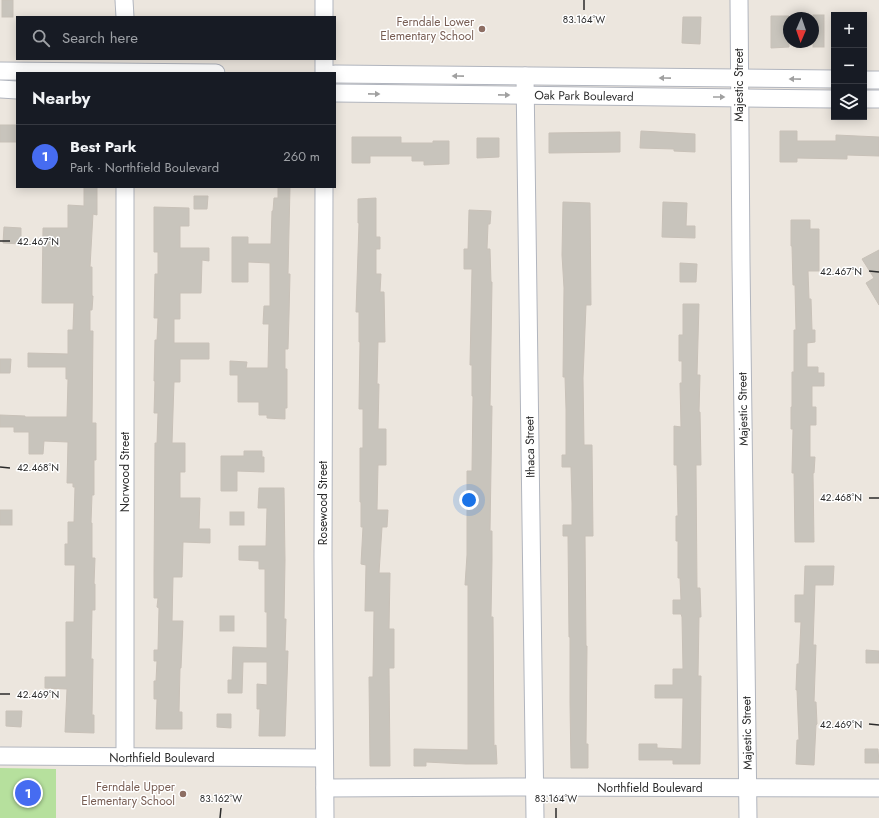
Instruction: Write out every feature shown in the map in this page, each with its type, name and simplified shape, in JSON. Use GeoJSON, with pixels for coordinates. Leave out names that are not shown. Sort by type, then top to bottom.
{"type":"FeatureCollection","features":[{"type":"Feature","properties":{"kind":"street"},"geometry":{"type":"LineString","coordinates":[[124,0],[124,16]]}},
{"type":"Feature","properties":{"kind":"street"},"geometry":{"type":"LineString","coordinates":[[324,0],[324,16]]}},
{"type":"Feature","properties":{"kind":"street","name":"Majestic Street"},"geometry":{"type":"LineString","coordinates":[[739,0],[748,818]]}},
{"type":"Feature","properties":{"kind":"street"},"geometry":{"type":"LineString","coordinates":[[324,60],[324,72]]}},
{"type":"Feature","properties":{"kind":"street"},"geometry":{"type":"LineString","coordinates":[[0,71],[125,68],[198,72]]}},
{"type":"Feature","properties":{"kind":"street","name":"Oak Park Boulevard"},"geometry":{"type":"LineString","coordinates":[[336,74],[831,79]]}},
{"type":"Feature","properties":{"kind":"street","name":"Ithaca Street"},"geometry":{"type":"LineString","coordinates":[[525,76],[535,818]]}},
{"type":"Feature","properties":{"kind":"street"},"geometry":{"type":"LineString","coordinates":[[867,80],[879,80]]}},
{"type":"Feature","properties":{"kind":"street"},"geometry":{"type":"LineString","coordinates":[[0,89],[16,90]]}},
{"type":"Feature","properties":{"kind":"street","name":"Oak Park Boulevard"},"geometry":{"type":"LineString","coordinates":[[336,93],[831,98]]}},
{"type":"Feature","properties":{"kind":"street"},"geometry":{"type":"LineString","coordinates":[[867,99],[879,99]]}},
{"type":"Feature","properties":{"kind":"street","name":"Norwood Street"},"geometry":{"type":"LineString","coordinates":[[125,188],[126,757]]}},
{"type":"Feature","properties":{"kind":"street","name":"Rosewood Street"},"geometry":{"type":"LineString","coordinates":[[324,188],[323,565],[325,818]]}},
{"type":"Feature","properties":{"kind":"street","name":"Northfield Boulevard"},"geometry":{"type":"LineString","coordinates":[[0,756],[324,758]]}},
{"type":"Feature","properties":{"kind":"street","name":"Northfield Boulevard"},"geometry":{"type":"LineString","coordinates":[[325,788],[879,788]]}},
{"type":"Feature","properties":{"kind":"green space"},"geometry":{"type":"Polygon","coordinates":[[[0,768],[56,769],[56,818],[0,818],[0,768]]]}},
{"type":"Feature","properties":{"kind":"building"},"geometry":{"type":"Polygon","coordinates":[[[2,0],[13,0],[13,17],[2,17],[2,0]]]}},
{"type":"Feature","properties":{"kind":"building"},"geometry":{"type":"Polygon","coordinates":[[[819,15],[824,15],[824,47],[819,47],[819,15]]]}},
{"type":"Feature","properties":{"kind":"building"},"geometry":{"type":"Polygon","coordinates":[[[771,16],[783,16],[783,47],[771,48],[771,16]]]}},
{"type":"Feature","properties":{"kind":"building"},"geometry":{"type":"Polygon","coordinates":[[[683,17],[701,17],[700,44],[682,43],[683,17]]]}},
{"type":"Feature","properties":{"kind":"building"},"geometry":{"type":"Polygon","coordinates":[[[0,125],[16,125],[16,142],[0,142],[0,125]]]}},
{"type":"Feature","properties":{"kind":"building"},"geometry":{"type":"Polygon","coordinates":[[[641,131],[695,134],[695,152],[674,151],[674,149],[640,148],[641,131]]]}},
{"type":"Feature","properties":{"kind":"building"},"geometry":{"type":"Polygon","coordinates":[[[780,131],[797,131],[797,141],[836,141],[836,135],[879,137],[879,156],[847,155],[847,159],[797,158],[797,162],[780,162],[780,131]]]}},
{"type":"Feature","properties":{"kind":"building"},"geometry":{"type":"Polygon","coordinates":[[[620,132],[620,152],[549,153],[549,133],[620,132]]]}},
{"type":"Feature","properties":{"kind":"building"},"geometry":{"type":"Polygon","coordinates":[[[352,137],[401,137],[401,143],[433,143],[433,141],[449,141],[449,164],[424,165],[424,161],[412,161],[412,156],[370,156],[370,163],[352,163],[352,137]]]}},
{"type":"Feature","properties":{"kind":"building"},"geometry":{"type":"Polygon","coordinates":[[[477,138],[499,138],[499,157],[477,158],[477,138]]]}},
{"type":"Feature","properties":{"kind":"building"},"geometry":{"type":"Polygon","coordinates":[[[84,188],[97,188],[97,215],[93,214],[90,267],[92,267],[93,296],[92,310],[90,310],[90,331],[93,331],[92,423],[96,423],[96,460],[94,460],[94,495],[92,495],[91,523],[92,558],[95,558],[95,610],[92,610],[91,659],[93,659],[92,715],[94,715],[94,733],[65,732],[67,689],[45,688],[45,677],[66,677],[66,622],[74,622],[75,565],[65,565],[65,544],[68,544],[68,522],[74,522],[75,487],[73,487],[73,483],[67,483],[68,442],[44,441],[43,454],[29,454],[29,432],[14,432],[14,427],[0,427],[0,415],[25,417],[67,417],[68,379],[66,379],[66,367],[28,367],[28,353],[68,354],[68,330],[73,330],[74,303],[42,303],[43,228],[68,228],[68,205],[84,206],[84,188]]]}},
{"type":"Feature","properties":{"kind":"building"},"geometry":{"type":"Polygon","coordinates":[[[278,188],[290,188],[288,274],[290,274],[288,349],[285,349],[285,369],[287,369],[287,408],[285,408],[285,419],[267,418],[267,415],[259,415],[259,402],[238,402],[238,375],[230,375],[230,361],[247,362],[246,368],[268,368],[269,324],[263,324],[264,306],[270,306],[270,263],[248,262],[248,282],[232,282],[232,237],[248,237],[248,244],[271,244],[272,211],[274,198],[278,198],[278,188]]]}},
{"type":"Feature","properties":{"kind":"building"},"geometry":{"type":"Polygon","coordinates":[[[194,196],[208,196],[207,209],[194,209],[194,196]]]}},
{"type":"Feature","properties":{"kind":"building"},"geometry":{"type":"Polygon","coordinates":[[[376,198],[376,237],[380,237],[380,249],[376,249],[376,274],[381,274],[380,292],[384,292],[385,342],[378,342],[378,429],[386,429],[386,465],[378,465],[377,510],[388,510],[387,527],[382,527],[379,573],[390,573],[389,629],[394,629],[394,668],[389,668],[390,766],[370,766],[369,677],[373,677],[374,611],[365,611],[366,565],[361,564],[363,527],[361,527],[360,502],[360,448],[363,448],[363,409],[359,409],[360,342],[359,312],[356,312],[359,223],[358,199],[376,198]]]}},
{"type":"Feature","properties":{"kind":"building"},"geometry":{"type":"Polygon","coordinates":[[[563,202],[590,203],[591,305],[586,305],[583,378],[584,445],[592,445],[593,536],[585,536],[587,646],[586,744],[588,744],[588,768],[571,768],[568,536],[563,536],[563,525],[572,525],[571,467],[562,467],[562,455],[566,455],[565,377],[563,377],[563,202]]]}},
{"type":"Feature","properties":{"kind":"building"},"geometry":{"type":"Polygon","coordinates":[[[663,202],[687,203],[686,226],[695,226],[695,238],[662,237],[663,202]]]}},
{"type":"Feature","properties":{"kind":"building"},"geometry":{"type":"Polygon","coordinates":[[[154,207],[189,208],[189,226],[180,226],[180,248],[209,248],[209,261],[202,260],[201,293],[180,293],[180,319],[174,319],[174,343],[209,343],[209,359],[180,359],[180,382],[174,382],[172,443],[185,443],[185,472],[180,472],[180,498],[200,498],[199,529],[210,529],[210,543],[183,542],[182,577],[173,577],[172,621],[183,621],[179,712],[182,712],[182,729],[156,729],[157,699],[154,699],[154,681],[156,681],[157,661],[154,661],[154,650],[158,650],[159,608],[157,607],[158,598],[154,598],[155,443],[157,443],[158,413],[154,413],[154,381],[155,340],[157,340],[158,318],[154,318],[155,274],[158,274],[158,252],[154,252],[154,207]]]}},
{"type":"Feature","properties":{"kind":"building"},"geometry":{"type":"Polygon","coordinates":[[[469,210],[491,211],[490,224],[488,224],[487,249],[490,249],[492,282],[490,531],[492,531],[491,617],[493,617],[494,746],[496,745],[497,764],[426,762],[426,766],[414,766],[414,749],[468,750],[468,585],[465,585],[467,555],[467,471],[472,471],[473,396],[472,365],[470,365],[472,269],[464,269],[464,249],[468,249],[469,210]]]}},
{"type":"Feature","properties":{"kind":"building"},"geometry":{"type":"Polygon","coordinates":[[[791,220],[810,220],[810,229],[819,229],[819,271],[808,271],[812,330],[815,330],[815,342],[807,343],[807,367],[818,367],[818,373],[824,373],[824,386],[812,386],[812,407],[816,407],[816,425],[810,425],[810,457],[815,457],[813,473],[814,542],[795,542],[794,473],[792,473],[793,429],[791,429],[791,407],[792,372],[794,372],[794,330],[796,330],[791,220]]]}},
{"type":"Feature","properties":{"kind":"building"},"geometry":{"type":"Polygon","coordinates":[[[4,227],[21,228],[21,244],[3,243],[4,227]]]}},
{"type":"Feature","properties":{"kind":"building"},"geometry":{"type":"Polygon","coordinates":[[[879,250],[879,305],[866,283],[874,278],[862,259],[879,250]]]}},
{"type":"Feature","properties":{"kind":"building"},"geometry":{"type":"Polygon","coordinates":[[[680,263],[697,264],[696,282],[680,282],[680,263]]]}},
{"type":"Feature","properties":{"kind":"building"},"geometry":{"type":"Polygon","coordinates":[[[683,304],[699,304],[697,375],[700,375],[699,412],[701,465],[696,465],[697,588],[700,588],[701,617],[699,617],[698,676],[701,676],[700,764],[673,764],[673,760],[639,760],[639,744],[657,744],[657,748],[682,749],[683,698],[655,698],[655,685],[673,685],[673,669],[683,669],[682,617],[681,614],[673,614],[673,600],[681,600],[680,578],[678,578],[678,541],[676,541],[676,516],[678,516],[677,465],[674,465],[674,426],[681,427],[680,383],[682,383],[682,361],[679,361],[679,335],[683,335],[683,304]]]}},
{"type":"Feature","properties":{"kind":"building"},"geometry":{"type":"Polygon","coordinates":[[[0,359],[11,359],[10,373],[0,373],[0,359]]]}},
{"type":"Feature","properties":{"kind":"building"},"geometry":{"type":"Polygon","coordinates":[[[244,451],[262,451],[262,457],[264,457],[264,472],[237,471],[237,491],[221,491],[221,456],[244,456],[244,451]]]}},
{"type":"Feature","properties":{"kind":"building"},"geometry":{"type":"Polygon","coordinates":[[[259,488],[284,488],[284,619],[286,619],[285,651],[288,651],[285,736],[259,736],[260,709],[257,709],[257,684],[267,685],[267,662],[243,662],[242,693],[228,693],[228,680],[232,680],[233,647],[267,648],[265,569],[259,569],[259,561],[239,560],[239,546],[266,546],[267,508],[258,508],[259,488]]]}},
{"type":"Feature","properties":{"kind":"building"},"geometry":{"type":"Polygon","coordinates":[[[0,510],[12,510],[12,525],[0,525],[0,510]]]}},
{"type":"Feature","properties":{"kind":"building"},"geometry":{"type":"Polygon","coordinates":[[[230,512],[244,512],[244,525],[230,525],[230,512]]]}},
{"type":"Feature","properties":{"kind":"building"},"geometry":{"type":"Polygon","coordinates":[[[805,566],[834,566],[833,585],[815,585],[813,645],[816,645],[814,702],[816,702],[817,724],[814,765],[796,764],[797,740],[799,740],[796,690],[801,622],[795,622],[795,595],[804,595],[805,566]]]}},
{"type":"Feature","properties":{"kind":"building"},"geometry":{"type":"Polygon","coordinates":[[[220,616],[234,616],[234,631],[220,631],[220,616]]]}},
{"type":"Feature","properties":{"kind":"building"},"geometry":{"type":"Polygon","coordinates":[[[866,650],[879,651],[879,663],[866,663],[866,650]]]}},
{"type":"Feature","properties":{"kind":"building"},"geometry":{"type":"Polygon","coordinates":[[[6,711],[22,711],[21,727],[6,726],[6,711]]]}},
{"type":"Feature","properties":{"kind":"building"},"geometry":{"type":"Polygon","coordinates":[[[217,714],[231,714],[231,728],[217,727],[217,714]]]}},
{"type":"Feature","properties":{"kind":"building"},"geometry":{"type":"Polygon","coordinates":[[[865,749],[878,749],[879,763],[865,763],[865,749]]]}},
{"type":"Feature","properties":{"kind":"place","name":"Ferndale Lower Elementary School"},"geometry":{"type":"Point","coordinates":[482,29]}},
{"type":"Feature","properties":{"kind":"place","name":"Best Park"},"geometry":{"type":"Point","coordinates":[28,793]}},
{"type":"Feature","properties":{"kind":"place","name":"Ferndale Upper Elementary School"},"geometry":{"type":"Point","coordinates":[183,794]}}]}
